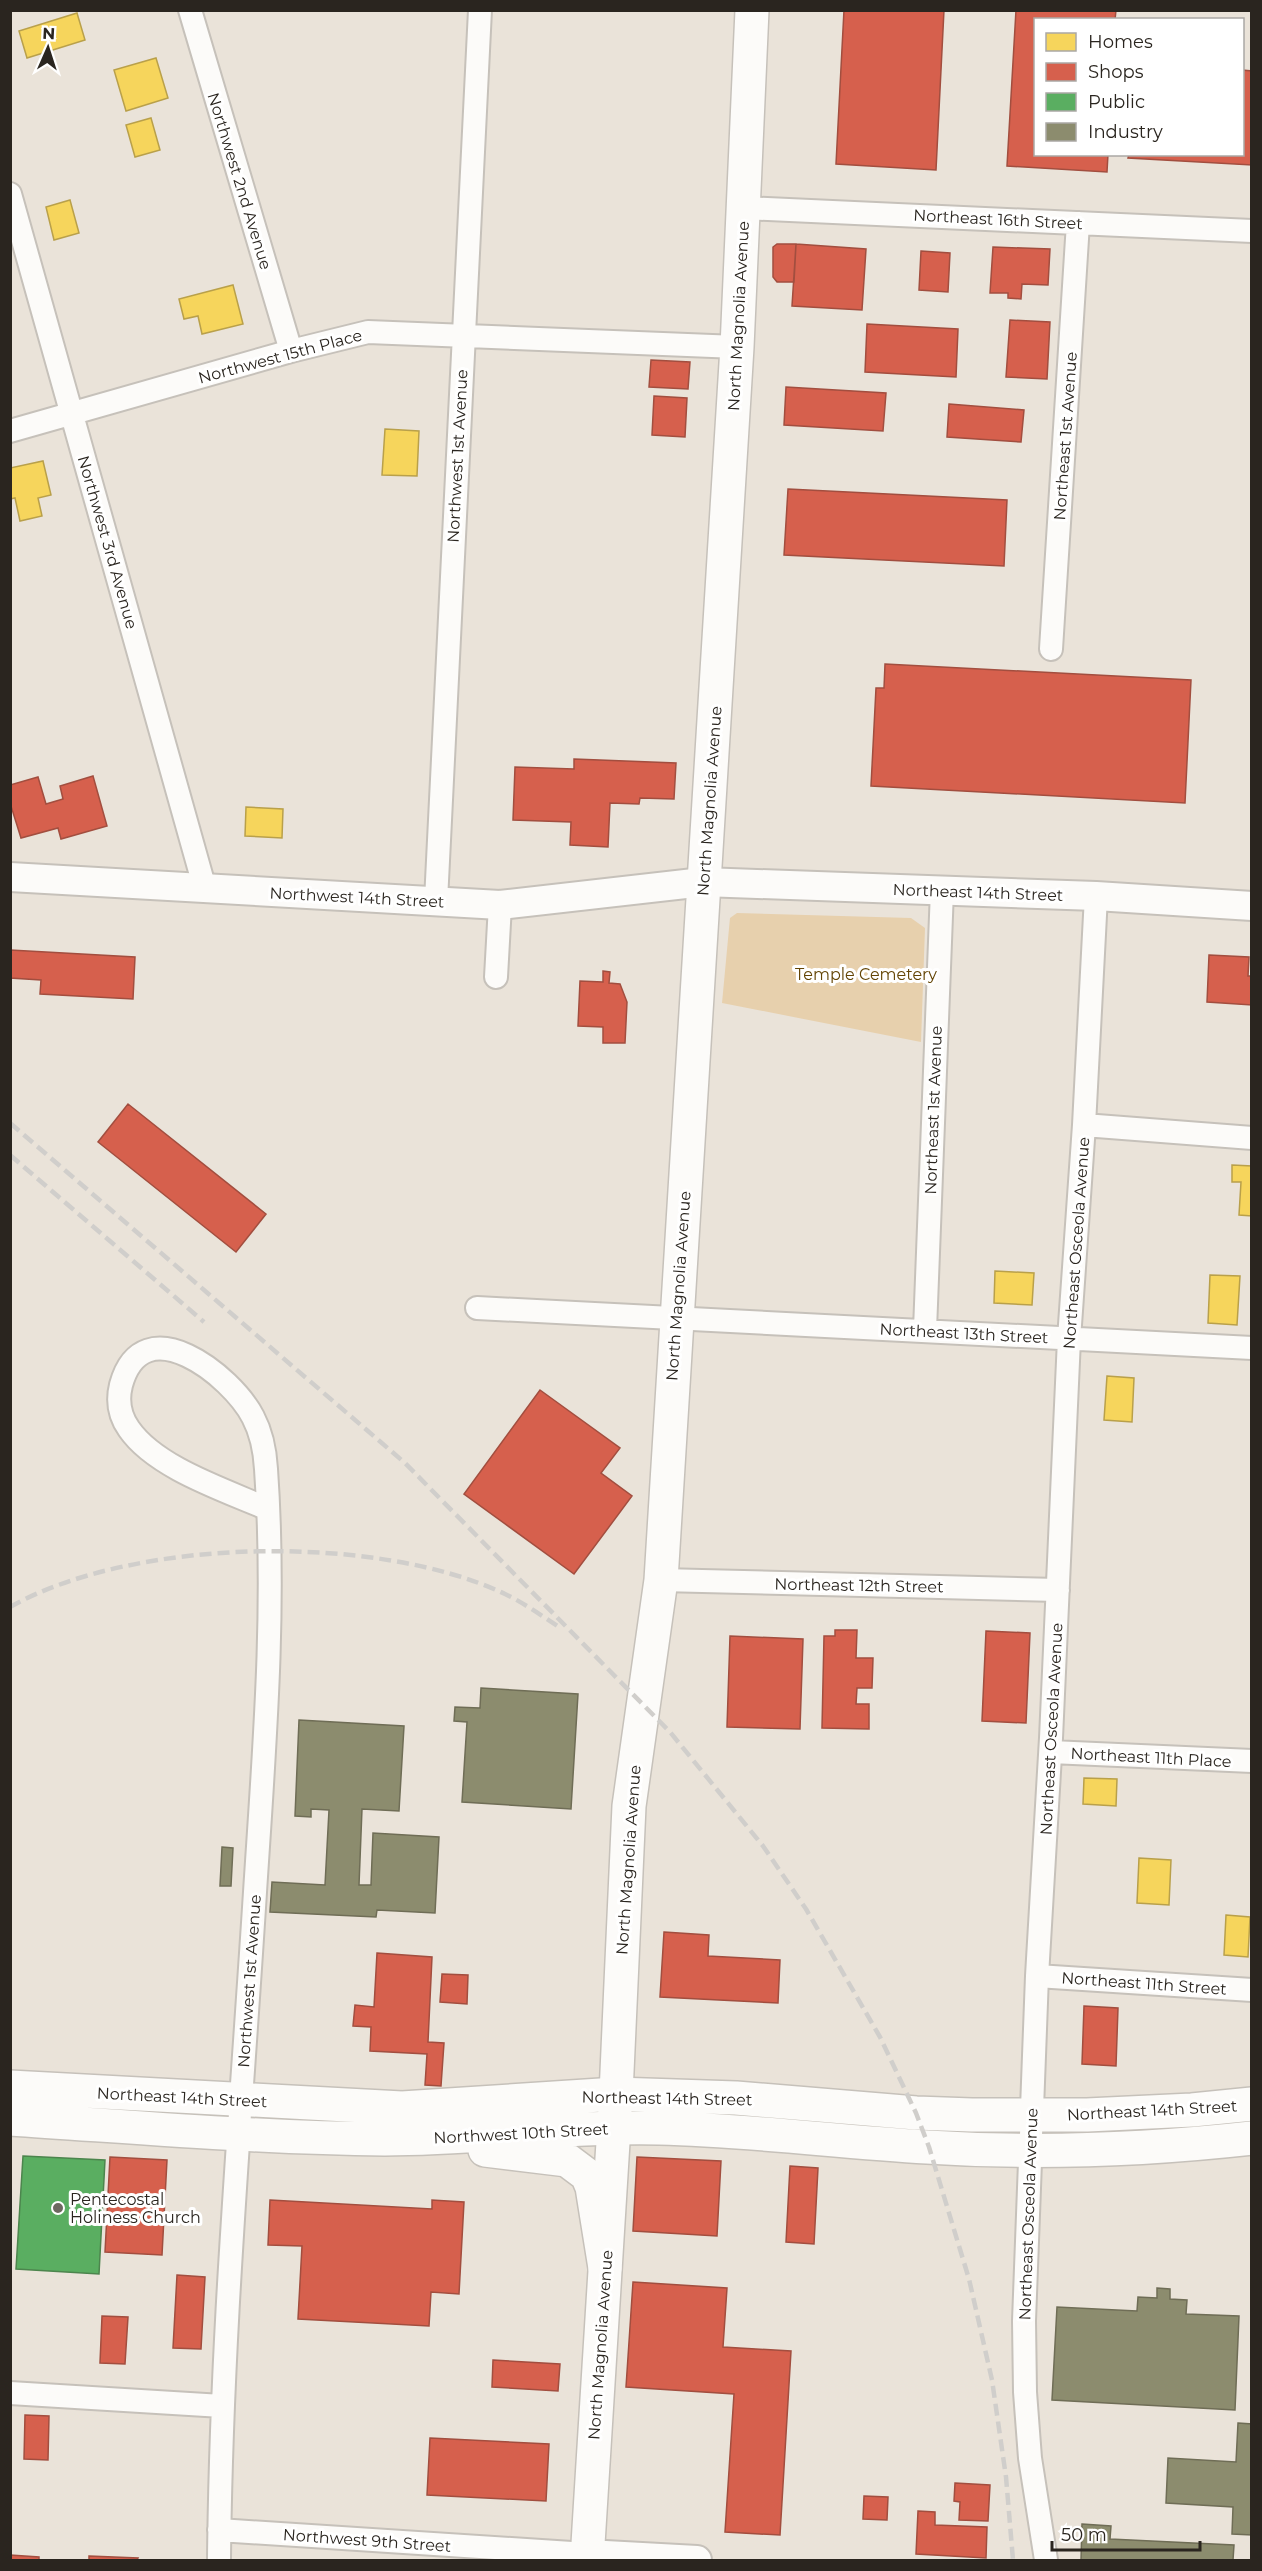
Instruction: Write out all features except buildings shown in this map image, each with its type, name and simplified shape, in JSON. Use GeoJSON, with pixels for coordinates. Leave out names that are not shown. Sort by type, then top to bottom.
{"type":"FeatureCollection","features":[{"type":"Feature","properties":{"kind":"main road","name":"North Magnolia Avenue"},"geometry":{"type":"LineString","coordinates":[[587,2557],[616,2094],[629,1806],[661,1580],[737,347],[752,10]]}},
{"type":"Feature","properties":{"kind":"main road","name":"Northeast 14th Street"},"geometry":{"type":"LineString","coordinates":[[10,2087],[402,2108],[616,2094],[736,2098],[916,2113],[1032,2116],[1192,2110],[1251,2104]]}},
{"type":"Feature","properties":{"kind":"main road","name":"Northwest 10th Street"},"geometry":{"type":"LineString","coordinates":[[10,2119],[384,2139],[461,2137],[614,2127],[664,2128],[929,2147],[1030,2150]]}},
{"type":"Feature","properties":{"kind":"main road","name":"Northeast 14th Street"},"geometry":{"type":"LineString","coordinates":[[1030,2150],[1155,2146],[1251,2138]]}},
{"type":"Feature","properties":{"kind":"main road"},"geometry":{"type":"LineString","coordinates":[[384,2139],[567,2160],[586,2175],[592,2187],[605,2268]]}},
{"type":"Feature","properties":{"kind":"street","name":"Northwest 2nd Avenue"},"geometry":{"type":"LineString","coordinates":[[190,10],[291,351]]}},
{"type":"Feature","properties":{"kind":"street","name":"Northwest 1st Avenue"},"geometry":{"type":"LineString","coordinates":[[436,902],[480,10]]}},
{"type":"Feature","properties":{"kind":"street","name":"Northwest 3rd Avenue"},"geometry":{"type":"LineString","coordinates":[[10,194],[205,889]]}},
{"type":"Feature","properties":{"kind":"street","name":"Northeast 16th Street"},"geometry":{"type":"LineString","coordinates":[[744,208],[1251,231]]}},
{"type":"Feature","properties":{"kind":"street","name":"Northeast 1st Avenue"},"geometry":{"type":"LineString","coordinates":[[1051,649],[1078,223]]}},
{"type":"Feature","properties":{"kind":"street","name":"Northwest 15th Place"},"geometry":{"type":"LineString","coordinates":[[10,430],[72,415],[291,351],[368,332],[737,347]]}},
{"type":"Feature","properties":{"kind":"street","name":"Northwest 14th Street"},"geometry":{"type":"LineString","coordinates":[[10,877],[500,905],[703,882]]}},
{"type":"Feature","properties":{"kind":"street","name":"Northeast 14th Street"},"geometry":{"type":"LineString","coordinates":[[703,882],[1096,896],[1251,906]]}},
{"type":"Feature","properties":{"kind":"street","name":"Northeast 1st Avenue"},"geometry":{"type":"LineString","coordinates":[[925,1330],[942,890]]}},
{"type":"Feature","properties":{"kind":"street","name":"Northeast Osceola Avenue"},"geometry":{"type":"LineString","coordinates":[[1046,2560],[1030,2458],[1025,2392],[1024,2321],[1036,1976],[1051,1752],[1069,1339],[1084,1125],[1096,896]]}},
{"type":"Feature","properties":{"kind":"street"},"geometry":{"type":"LineString","coordinates":[[496,977],[500,905]]}},
{"type":"Feature","properties":{"kind":"street"},"geometry":{"type":"LineString","coordinates":[[1084,1125],[1251,1138]]}},
{"type":"Feature","properties":{"kind":"street","name":"Northeast 13th Street"},"geometry":{"type":"LineString","coordinates":[[477,1308],[1251,1348]]}},
{"type":"Feature","properties":{"kind":"street","name":"Northwest 1st Avenue"},"geometry":{"type":"LineString","coordinates":[[219,2560],[222,2406],[266,1714],[270,1552],[268,1509],[265,1452],[260,1432],[247,1406],[234,1390],[201,1362],[180,1352],[158,1350],[150,1351],[135,1361],[124,1377],[119,1398],[122,1418],[134,1435],[156,1454],[182,1469],[268,1509]]}},
{"type":"Feature","properties":{"kind":"street","name":"Northeast 12th Street"},"geometry":{"type":"LineString","coordinates":[[661,1580],[1058,1590]]}},
{"type":"Feature","properties":{"kind":"street","name":"Northeast 11th Place"},"geometry":{"type":"LineString","coordinates":[[1051,1752],[1251,1761]]}},
{"type":"Feature","properties":{"kind":"street","name":"Northeast 11th Street"},"geometry":{"type":"LineString","coordinates":[[1036,1976],[1251,1989]]}},
{"type":"Feature","properties":{"kind":"street"},"geometry":{"type":"LineString","coordinates":[[10,2393],[222,2406]]}},
{"type":"Feature","properties":{"kind":"street","name":"Northwest 9th Street"},"geometry":{"type":"LineString","coordinates":[[219,2530],[587,2557]]}},
{"type":"Feature","properties":{"kind":"street"},"geometry":{"type":"LineString","coordinates":[[587,2557],[697,2560]]}},
{"type":"Feature","properties":{"kind":"green space","name":"Temple Cemetery"},"geometry":{"type":"Polygon","coordinates":[[[737,913],[911,918],[925,928],[921,1042],[722,1003],[730,918],[737,913]]]}},
{"type":"Feature","properties":{"kind":"railway"},"geometry":{"type":"LineString","coordinates":[[10,1123],[405,1463],[670,1732],[763,1846],[806,1909],[880,2037],[916,2113],[929,2147],[969,2279],[992,2380],[1006,2477],[1013,2560]]}},
{"type":"Feature","properties":{"kind":"railway"},"geometry":{"type":"LineString","coordinates":[[10,1155],[204,1322]]}},
{"type":"Feature","properties":{"kind":"railway"},"geometry":{"type":"LineString","coordinates":[[10,1607],[62,1584],[122,1567],[187,1556],[256,1551],[325,1553],[391,1560],[452,1574],[505,1594],[559,1627]]}},
{"type":"Feature","properties":{"kind":"place","name":"Pentecostal Holiness Church"},"geometry":{"type":"Point","coordinates":[58,2208]}}]}
